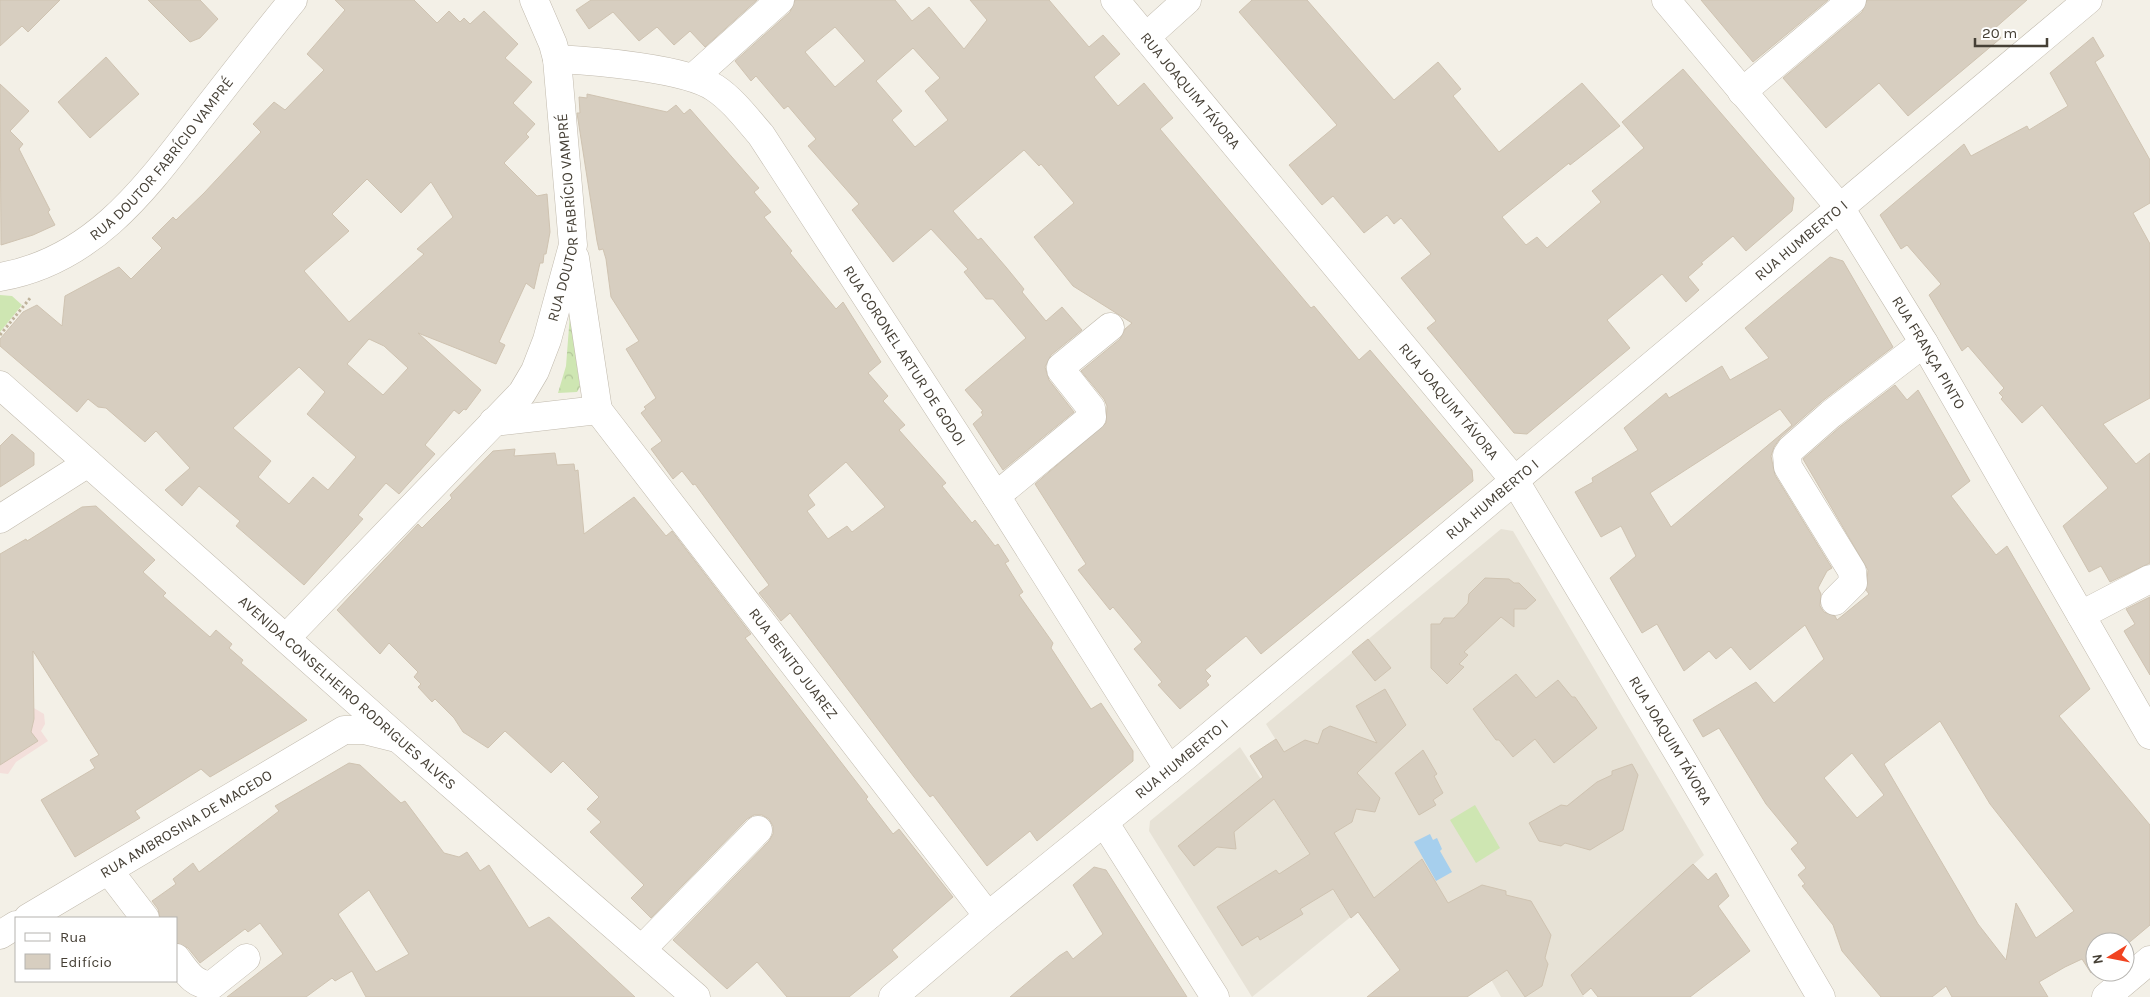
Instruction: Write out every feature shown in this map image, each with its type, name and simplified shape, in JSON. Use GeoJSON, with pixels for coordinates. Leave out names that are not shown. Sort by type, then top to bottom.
{"type":"FeatureCollection","features":[{"type":"Feature","properties":{"kind":"street","name":"RUA DOUTOR FABRÍCIO VAMPRÉ"},"geometry":{"type":"LineString","coordinates":[[0,277],[27,272],[71,252],[108,224],[146,187],[293,0]]}},
{"type":"Feature","properties":{"kind":"street","name":"RUA DOUTOR FABRÍCIO VAMPRÉ"},"geometry":{"type":"LineString","coordinates":[[286,638],[522,394],[535,371],[557,310],[573,245],[557,59],[553,44],[534,0]]}},
{"type":"Feature","properties":{"kind":"street"},"geometry":{"type":"LineString","coordinates":[[694,78],[780,0]]}},
{"type":"Feature","properties":{"kind":"street","name":"RUA JOAQUIM TÁVORA"},"geometry":{"type":"LineString","coordinates":[[1115,0],[1515,481],[1683,761],[1821,997]]}},
{"type":"Feature","properties":{"kind":"street"},"geometry":{"type":"LineString","coordinates":[[1146,37],[1187,0]]}},
{"type":"Feature","properties":{"kind":"street","name":"RUA FRANÇA PINTO"},"geometry":{"type":"LineString","coordinates":[[1666,0],[1841,209],[1924,343],[2150,735]]}},
{"type":"Feature","properties":{"kind":"street"},"geometry":{"type":"LineString","coordinates":[[1742,92],[1852,0]]}},
{"type":"Feature","properties":{"kind":"street","name":"RUA HUMBERTO I"},"geometry":{"type":"LineString","coordinates":[[893,997],[988,916],[1169,770],[1841,209],[2088,0]]}},
{"type":"Feature","properties":{"kind":"street","name":"RUA CORONEL ARTUR DE GODOI"},"geometry":{"type":"LineString","coordinates":[[557,59],[694,78],[715,89],[740,111],[779,159],[996,496],[1169,770]]}},
{"type":"Feature","properties":{"kind":"street"},"geometry":{"type":"LineString","coordinates":[[493,422],[598,410],[573,245]]}},
{"type":"Feature","properties":{"kind":"street"},"geometry":{"type":"LineString","coordinates":[[996,496],[1092,417],[1091,408],[1061,370],[1061,366],[1110,327]]}},
{"type":"Feature","properties":{"kind":"street"},"geometry":{"type":"LineString","coordinates":[[1835,601],[1853,583],[1852,571],[1788,467],[1787,455],[1831,414],[1924,343]]}},
{"type":"Feature","properties":{"kind":"street","name":"AVENIDA CONSELHEIRO RODRIGUES ALVES"},"geometry":{"type":"LineString","coordinates":[[0,385],[399,739],[696,997]]}},
{"type":"Feature","properties":{"kind":"street","name":"RUA BENITO JUAREZ"},"geometry":{"type":"LineString","coordinates":[[598,410],[988,916]]}},
{"type":"Feature","properties":{"kind":"street"},"geometry":{"type":"LineString","coordinates":[[0,519],[88,463]]}},
{"type":"Feature","properties":{"kind":"street"},"geometry":{"type":"LineString","coordinates":[[2081,615],[2150,579]]}},
{"type":"Feature","properties":{"kind":"street"},"geometry":{"type":"LineString","coordinates":[[331,679],[343,716],[344,730],[371,732],[399,739]]}},
{"type":"Feature","properties":{"kind":"street","name":"RUA AMBROSINA DE MACEDO"},"geometry":{"type":"LineString","coordinates":[[30,917],[344,730]]}},
{"type":"Feature","properties":{"kind":"street"},"geometry":{"type":"LineString","coordinates":[[1104,822],[1215,997]]}},
{"type":"Feature","properties":{"kind":"street"},"geometry":{"type":"LineString","coordinates":[[642,949],[758,830]]}},
{"type":"Feature","properties":{"kind":"street"},"geometry":{"type":"LineString","coordinates":[[109,871],[144,917]]}},
{"type":"Feature","properties":{"kind":"street"},"geometry":{"type":"LineString","coordinates":[[0,935],[15,926]]}},
{"type":"Feature","properties":{"kind":"street"},"geometry":{"type":"LineString","coordinates":[[178,961],[191,978],[205,986],[212,985],[246,958]]}},
{"type":"Feature","properties":{"kind":"street"},"geometry":{"type":"LineString","coordinates":[[2106,997],[2150,960]]}},
{"type":"Feature","properties":{"kind":"path"},"geometry":{"type":"LineString","coordinates":[[0,335],[33,295]]}},
{"type":"Feature","properties":{"kind":"shaded area"},"geometry":{"type":"Polygon","coordinates":[[[1501,529],[1513,531],[1704,855],[1571,975],[1584,997],[1501,997],[1422,859],[1252,997],[1149,831],[1150,821],[1240,747],[1347,912],[1371,893],[1266,724],[1501,529]]]}},
{"type":"Feature","properties":{"kind":"shaded area"},"geometry":{"type":"Polygon","coordinates":[[[0,636],[17,698],[44,714],[45,724],[41,731],[48,741],[16,762],[8,774],[0,773],[0,636]]]}},
{"type":"Feature","properties":{"kind":"green space"},"geometry":{"type":"Polygon","coordinates":[[[0,295],[12,296],[22,305],[0,332],[0,295]]]}},
{"type":"Feature","properties":{"kind":"green space"},"geometry":{"type":"Polygon","coordinates":[[[570,314],[580,387],[577,392],[558,393],[566,366],[570,314]]]}},
{"type":"Feature","properties":{"kind":"green space"},"geometry":{"type":"Polygon","coordinates":[[[1475,805],[1500,848],[1476,863],[1450,820],[1475,805]]]}},
{"type":"Feature","properties":{"kind":"water"},"geometry":{"type":"Polygon","coordinates":[[[1430,834],[1433,840],[1437,838],[1442,849],[1440,851],[1452,872],[1436,881],[1414,842],[1430,834]]]}},
{"type":"Feature","properties":{"kind":"building"},"geometry":{"type":"Polygon","coordinates":[[[0,0],[60,0],[28,32],[22,26],[0,46],[0,0]]]}},
{"type":"Feature","properties":{"kind":"building"},"geometry":{"type":"Polygon","coordinates":[[[148,0],[200,0],[218,19],[200,38],[190,42],[148,0]]]}},
{"type":"Feature","properties":{"kind":"building"},"geometry":{"type":"Polygon","coordinates":[[[335,0],[414,0],[437,23],[449,11],[460,22],[464,18],[470,24],[484,11],[518,44],[505,58],[532,82],[513,103],[535,124],[526,134],[529,137],[504,163],[537,196],[547,194],[550,232],[546,254],[544,254],[543,263],[540,263],[534,289],[526,283],[499,342],[505,345],[496,364],[418,333],[481,390],[466,410],[464,409],[459,414],[454,410],[425,445],[435,454],[399,494],[386,483],[358,515],[363,519],[304,585],[236,526],[240,521],[199,486],[182,506],[165,490],[190,468],[156,431],[145,442],[106,408],[98,407],[88,399],[77,412],[0,346],[0,339],[23,312],[37,305],[62,326],[65,296],[119,267],[131,279],[162,248],[152,238],[173,217],[176,220],[204,193],[261,132],[253,124],[274,102],[285,110],[324,70],[307,54],[345,10],[335,0]],[[367,179],[332,214],[349,231],[304,271],[349,322],[424,254],[417,249],[453,217],[431,182],[401,213],[367,179]],[[369,339],[347,364],[383,395],[408,368],[384,346],[369,339]],[[299,367],[233,428],[271,461],[258,477],[289,504],[313,477],[328,490],[356,457],[307,414],[325,392],[299,367]]]}},
{"type":"Feature","properties":{"kind":"building"},"geometry":{"type":"Polygon","coordinates":[[[591,0],[757,0],[705,47],[690,31],[674,45],[657,27],[639,41],[613,12],[589,29],[576,10],[591,0]]]}},
{"type":"Feature","properties":{"kind":"building"},"geometry":{"type":"Polygon","coordinates":[[[795,0],[895,0],[912,21],[929,7],[964,49],[987,20],[970,0],[1049,0],[1089,47],[1103,35],[1120,54],[1094,77],[1118,106],[1144,83],[1173,118],[1160,129],[1311,308],[1314,306],[1359,360],[1370,350],[1472,470],[1473,481],[1261,654],[1246,636],[1205,670],[1211,676],[1206,681],[1209,685],[1180,709],[1158,685],[1162,682],[1134,649],[1142,642],[1113,607],[1110,610],[1078,570],[1086,564],[1035,484],[1106,423],[1107,406],[1104,399],[1081,371],[1120,339],[1125,329],[1132,323],[1073,286],[1034,237],[1074,203],[1041,164],[1039,166],[1024,150],[953,211],[978,240],[981,238],[1006,267],[1024,289],[1022,292],[1046,321],[1062,307],[1082,330],[1051,355],[1045,367],[1049,380],[1074,412],[1003,470],[973,424],[983,415],[981,412],[983,411],[965,390],[1026,338],[993,299],[986,299],[964,272],[968,269],[931,229],[893,262],[852,210],[859,204],[808,146],[816,139],[788,106],[784,109],[756,76],[751,81],[735,61],[790,12],[795,0]],[[835,27],[805,52],[835,87],[865,61],[835,27]],[[913,48],[876,81],[902,111],[892,120],[915,147],[948,120],[925,91],[940,78],[913,48]]]}},
{"type":"Feature","properties":{"kind":"building"},"geometry":{"type":"Polygon","coordinates":[[[1252,0],[1307,0],[1394,100],[1438,62],[1461,89],[1453,96],[1499,152],[1582,83],[1620,126],[1570,165],[1569,163],[1502,217],[1526,245],[1537,237],[1547,248],[1601,202],[1592,191],[1644,148],[1622,122],[1683,69],[1794,198],[1792,211],[1746,251],[1733,236],[1701,263],[1703,264],[1688,277],[1699,290],[1686,302],[1662,274],[1607,320],[1630,348],[1527,434],[1514,433],[1427,328],[1436,321],[1401,278],[1431,254],[1401,218],[1394,224],[1387,215],[1364,233],[1333,196],[1322,205],[1289,165],[1337,125],[1239,12],[1252,0]]]}},
{"type":"Feature","properties":{"kind":"building"},"geometry":{"type":"Polygon","coordinates":[[[1701,0],[1828,0],[1753,62],[1701,0]]]}},
{"type":"Feature","properties":{"kind":"building"},"geometry":{"type":"Polygon","coordinates":[[[1867,0],[2027,0],[1994,29],[2001,38],[1908,116],[1879,83],[1826,128],[1783,78],[1862,12],[1867,0]]]}},
{"type":"Feature","properties":{"kind":"building"},"geometry":{"type":"Polygon","coordinates":[[[2093,37],[2104,56],[2095,62],[2150,160],[2150,203],[2133,213],[2150,244],[2150,398],[2103,424],[2136,464],[2150,453],[2150,563],[2110,582],[2101,566],[2089,572],[2063,526],[2108,488],[2042,405],[2022,423],[2001,399],[2003,397],[1999,393],[2004,388],[1968,346],[1962,351],[1929,295],[1941,284],[1907,245],[1901,249],[1880,215],[1964,144],[1971,156],[2027,126],[2029,130],[2068,106],[2050,73],[2093,37]]]}},
{"type":"Feature","properties":{"kind":"building"},"geometry":{"type":"Polygon","coordinates":[[[106,57],[139,94],[90,138],[58,102],[106,57]]]}},
{"type":"Feature","properties":{"kind":"building"},"geometry":{"type":"Polygon","coordinates":[[[0,84],[29,111],[10,131],[23,144],[19,149],[50,210],[48,212],[55,225],[33,235],[1,245],[0,84]]]}},
{"type":"Feature","properties":{"kind":"building"},"geometry":{"type":"Polygon","coordinates":[[[587,94],[667,112],[676,105],[684,114],[690,109],[759,188],[754,192],[771,212],[764,217],[792,251],[790,253],[836,309],[843,302],[881,362],[868,373],[888,396],[883,401],[905,425],[899,430],[946,483],[942,486],[972,523],[975,520],[995,546],[998,544],[1009,561],[1005,563],[1023,592],[1019,595],[1053,643],[1051,648],[1081,694],[1091,709],[1101,703],[1133,751],[1133,761],[1037,841],[1030,831],[987,866],[933,795],[930,797],[914,777],[790,613],[781,621],[759,593],[769,585],[695,484],[693,485],[682,471],[673,479],[651,449],[662,441],[641,413],[646,409],[644,407],[656,398],[626,349],[639,341],[611,297],[606,259],[603,249],[599,250],[597,241],[577,113],[580,113],[579,97],[587,98],[587,94]],[[846,462],[808,495],[815,505],[807,511],[828,539],[847,526],[852,532],[885,507],[846,462]]]}},
{"type":"Feature","properties":{"kind":"building"},"geometry":{"type":"Polygon","coordinates":[[[1830,257],[1843,261],[1893,347],[1821,402],[1781,437],[1774,447],[1771,456],[1775,475],[1832,568],[1827,571],[1818,588],[1821,594],[1820,606],[1824,612],[1835,616],[1837,620],[1869,594],[1866,590],[1868,570],[1803,459],[1841,426],[1895,385],[1907,400],[1918,390],[1970,481],[1951,496],[1996,555],[2007,546],[2090,689],[2059,716],[2150,825],[2150,925],[2135,938],[2135,932],[2085,932],[2085,964],[2082,959],[2039,982],[2048,997],[1952,997],[1946,986],[1932,997],[1881,997],[1842,951],[1833,925],[1802,886],[1805,884],[1798,875],[1806,868],[1791,849],[1798,843],[1766,804],[1719,728],[1703,737],[1693,720],[1756,682],[1774,703],[1824,659],[1805,625],[1750,670],[1731,647],[1716,659],[1709,651],[1684,671],[1657,624],[1642,633],[1610,578],[1636,556],[1621,526],[1601,537],[1575,492],[1593,482],[1592,478],[1638,450],[1624,428],[1666,393],[1669,398],[1722,366],[1730,380],[1769,358],[1745,328],[1830,257]],[[1780,409],[1650,493],[1671,527],[1792,425],[1780,409]],[[1940,721],[1884,764],[1978,924],[2006,960],[2016,903],[2036,938],[2074,911],[1990,804],[1940,721]],[[1852,753],[1824,778],[1857,818],[1884,795],[1852,753]]]}},
{"type":"Feature","properties":{"kind":"building"},"geometry":{"type":"Polygon","coordinates":[[[12,434],[34,453],[34,465],[0,487],[0,446],[12,434]]]}},
{"type":"Feature","properties":{"kind":"building"},"geometry":{"type":"Polygon","coordinates":[[[515,449],[514,456],[555,453],[557,465],[574,464],[575,471],[578,470],[584,534],[634,497],[666,536],[672,531],[751,634],[745,638],[868,797],[866,799],[893,834],[899,829],[953,897],[892,950],[898,957],[849,997],[787,997],[757,962],[727,989],[673,940],[769,841],[773,834],[773,826],[769,819],[762,815],[754,815],[747,819],[651,918],[631,898],[644,885],[590,832],[601,822],[587,809],[599,797],[563,761],[551,773],[505,731],[488,748],[463,732],[454,718],[435,699],[432,702],[418,687],[421,684],[414,677],[418,672],[389,643],[380,654],[337,610],[418,524],[422,528],[452,498],[450,495],[493,451],[515,449]]]}},
{"type":"Feature","properties":{"kind":"building"},"geometry":{"type":"Polygon","coordinates":[[[96,506],[155,560],[143,572],[166,593],[163,596],[210,637],[216,630],[232,644],[229,648],[243,660],[241,663],[307,720],[210,777],[201,769],[135,811],[140,818],[75,857],[41,800],[95,768],[90,760],[99,755],[33,651],[34,719],[31,732],[38,741],[0,765],[0,554],[26,539],[27,541],[82,507],[96,506]]]}},
{"type":"Feature","properties":{"kind":"building"},"geometry":{"type":"Polygon","coordinates":[[[1485,578],[1509,579],[1514,583],[1519,583],[1536,600],[1526,609],[1514,609],[1514,627],[1501,617],[1464,652],[1468,655],[1459,664],[1464,667],[1447,684],[1431,668],[1431,624],[1440,624],[1444,618],[1454,618],[1468,603],[1469,594],[1485,578]]]}},
{"type":"Feature","properties":{"kind":"building"},"geometry":{"type":"Polygon","coordinates":[[[2150,597],[2150,675],[2124,631],[2135,624],[2126,609],[2150,597]]]}},
{"type":"Feature","properties":{"kind":"building"},"geometry":{"type":"Polygon","coordinates":[[[1368,639],[1391,668],[1375,681],[1352,652],[1368,639]]]}},
{"type":"Feature","properties":{"kind":"building"},"geometry":{"type":"Polygon","coordinates":[[[1516,674],[1536,698],[1558,680],[1572,697],[1575,697],[1597,728],[1554,763],[1535,739],[1513,757],[1499,740],[1496,740],[1473,709],[1516,674]]]}},
{"type":"Feature","properties":{"kind":"building"},"geometry":{"type":"Polygon","coordinates":[[[1385,689],[1406,725],[1357,773],[1380,798],[1375,812],[1356,809],[1352,822],[1334,833],[1374,898],[1422,859],[1448,903],[1482,885],[1506,891],[1506,895],[1531,901],[1551,935],[1545,958],[1548,964],[1542,986],[1525,997],[1507,970],[1467,997],[1367,997],[1400,970],[1358,912],[1351,918],[1333,889],[1300,909],[1303,914],[1260,940],[1258,936],[1242,946],[1217,907],[1276,870],[1279,874],[1310,854],[1274,799],[1234,832],[1236,849],[1217,847],[1194,866],[1178,846],[1263,777],[1250,756],[1276,739],[1284,752],[1305,740],[1318,744],[1323,730],[1330,726],[1377,743],[1356,706],[1385,689]]]}},
{"type":"Feature","properties":{"kind":"building"},"geometry":{"type":"Polygon","coordinates":[[[1423,750],[1437,774],[1434,776],[1443,793],[1433,800],[1436,805],[1419,815],[1395,773],[1423,750]]]}},
{"type":"Feature","properties":{"kind":"building"},"geometry":{"type":"Polygon","coordinates":[[[349,763],[360,765],[401,803],[405,801],[444,853],[459,857],[467,852],[480,871],[489,865],[529,928],[549,917],[635,997],[366,997],[352,971],[335,981],[332,978],[306,997],[227,997],[283,954],[260,923],[248,932],[245,929],[200,963],[188,948],[178,944],[178,917],[160,917],[158,909],[152,901],[176,884],[173,879],[193,863],[199,872],[279,811],[275,806],[349,763]],[[369,890],[338,914],[376,972],[409,954],[369,890]]]}},
{"type":"Feature","properties":{"kind":"building"},"geometry":{"type":"Polygon","coordinates":[[[1632,764],[1638,775],[1623,830],[1590,850],[1565,843],[1561,846],[1539,841],[1529,823],[1561,805],[1567,806],[1597,782],[1612,775],[1612,771],[1632,764]]]}},
{"type":"Feature","properties":{"kind":"building"},"geometry":{"type":"Polygon","coordinates":[[[1693,864],[1708,880],[1716,873],[1729,896],[1718,906],[1750,951],[1690,997],[1598,997],[1591,988],[1583,995],[1571,975],[1693,864]]]}},
{"type":"Feature","properties":{"kind":"building"},"geometry":{"type":"Polygon","coordinates":[[[1094,867],[1106,870],[1187,997],[1010,997],[1059,956],[1067,951],[1073,959],[1103,934],[1073,885],[1094,867]]]}}]}
